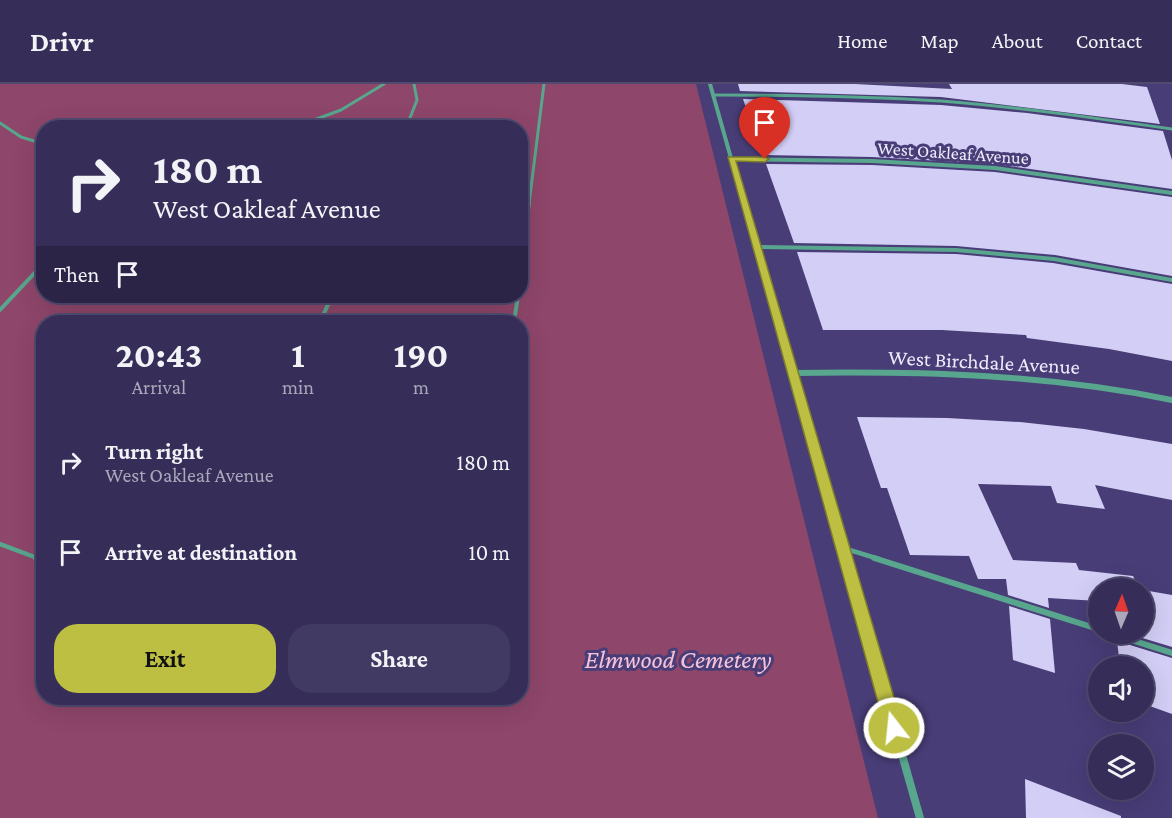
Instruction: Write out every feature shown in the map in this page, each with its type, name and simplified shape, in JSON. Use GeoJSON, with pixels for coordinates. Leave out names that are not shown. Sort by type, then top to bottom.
{"type":"FeatureCollection","features":[{"type":"Feature","properties":{"kind":"street"},"geometry":{"type":"LineString","coordinates":[[710,84],[920,818]]}},
{"type":"Feature","properties":{"kind":"street","name":"West Oakleaf Avenue"},"geometry":{"type":"LineString","coordinates":[[731,159],[872,161],[995,168],[1172,193]]}},
{"type":"Feature","properties":{"kind":"street","name":"West Birchdale Avenue"},"geometry":{"type":"LineString","coordinates":[[792,373],[904,371],[1034,378],[1079,383],[1172,400]]}},
{"type":"Feature","properties":{"kind":"lane"},"geometry":{"type":"LineString","coordinates":[[314,120],[341,110],[384,84]]}},
{"type":"Feature","properties":{"kind":"lane"},"geometry":{"type":"LineString","coordinates":[[409,120],[419,91],[414,84]]}},
{"type":"Feature","properties":{"kind":"lane"},"geometry":{"type":"LineString","coordinates":[[528,208],[544,84]]}},
{"type":"Feature","properties":{"kind":"lane"},"geometry":{"type":"LineString","coordinates":[[713,95],[840,96],[933,100],[1172,129]]}},
{"type":"Feature","properties":{"kind":"lane"},"geometry":{"type":"LineString","coordinates":[[0,123],[21,137],[36,142]]}},
{"type":"Feature","properties":{"kind":"lane"},"geometry":{"type":"LineString","coordinates":[[756,247],[957,250],[1064,261],[1172,280]]}},
{"type":"Feature","properties":{"kind":"lane"},"geometry":{"type":"LineString","coordinates":[[0,310],[36,272]]}},
{"type":"Feature","properties":{"kind":"lane"},"geometry":{"type":"LineString","coordinates":[[0,544],[36,558]]}},
{"type":"Feature","properties":{"kind":"lane"},"geometry":{"type":"LineString","coordinates":[[843,548],[1088,627]]}},
{"type":"Feature","properties":{"kind":"lane"},"geometry":{"type":"LineString","coordinates":[[1144,644],[1172,653]]}},
{"type":"Feature","properties":{"kind":"green space","name":"Elmwood Cemetery"},"geometry":{"type":"Polygon","coordinates":[[[0,84],[696,84],[878,818],[0,818],[0,84]]]}},
{"type":"Feature","properties":{"kind":"building"},"geometry":{"type":"Polygon","coordinates":[[[738,84],[855,84],[952,89],[949,84],[1122,84],[1147,87],[1160,124],[941,97],[740,91],[738,84]]]}},
{"type":"Feature","properties":{"kind":"building"},"geometry":{"type":"Polygon","coordinates":[[[743,99],[941,105],[1027,113],[1163,131],[1172,160],[1172,189],[995,164],[872,157],[763,155],[743,99]]]}},
{"type":"Feature","properties":{"kind":"building"},"geometry":{"type":"Polygon","coordinates":[[[766,164],[872,165],[995,172],[1172,197],[1172,276],[1055,255],[956,246],[794,243],[766,164]]]}},
{"type":"Feature","properties":{"kind":"building"},"geometry":{"type":"Polygon","coordinates":[[[797,252],[956,254],[1053,263],[1172,284],[1172,361],[1109,349],[1027,338],[1026,335],[942,330],[823,330],[797,252]]]}},
{"type":"Feature","properties":{"kind":"building"},"geometry":{"type":"Polygon","coordinates":[[[857,417],[1020,422],[1084,429],[1172,444],[1172,500],[1095,485],[1105,509],[1057,503],[1051,486],[978,484],[1013,560],[1076,563],[1079,570],[1133,576],[1134,578],[1088,578],[1088,600],[1048,598],[1049,608],[1008,595],[1006,579],[978,579],[969,556],[910,555],[887,488],[881,488],[857,417]]]}},
{"type":"Feature","properties":{"kind":"building"},"geometry":{"type":"Polygon","coordinates":[[[1154,592],[1172,595],[1172,647],[1154,642],[1154,592]]]}},
{"type":"Feature","properties":{"kind":"building"},"geometry":{"type":"Polygon","coordinates":[[[1009,606],[1050,619],[1055,673],[1013,660],[1009,606]]]}},
{"type":"Feature","properties":{"kind":"building"},"geometry":{"type":"Polygon","coordinates":[[[1117,644],[1127,644],[1172,658],[1172,714],[1154,708],[1154,656],[1119,656],[1117,644]]]}},
{"type":"Feature","properties":{"kind":"building"},"geometry":{"type":"Polygon","coordinates":[[[1025,779],[1121,816],[1121,818],[1026,818],[1025,779]]]}},
{"type":"Feature","properties":{"kind":"route"},"geometry":{"type":"LineString","coordinates":[[765,159],[731,159],[894,728]]}}]}
